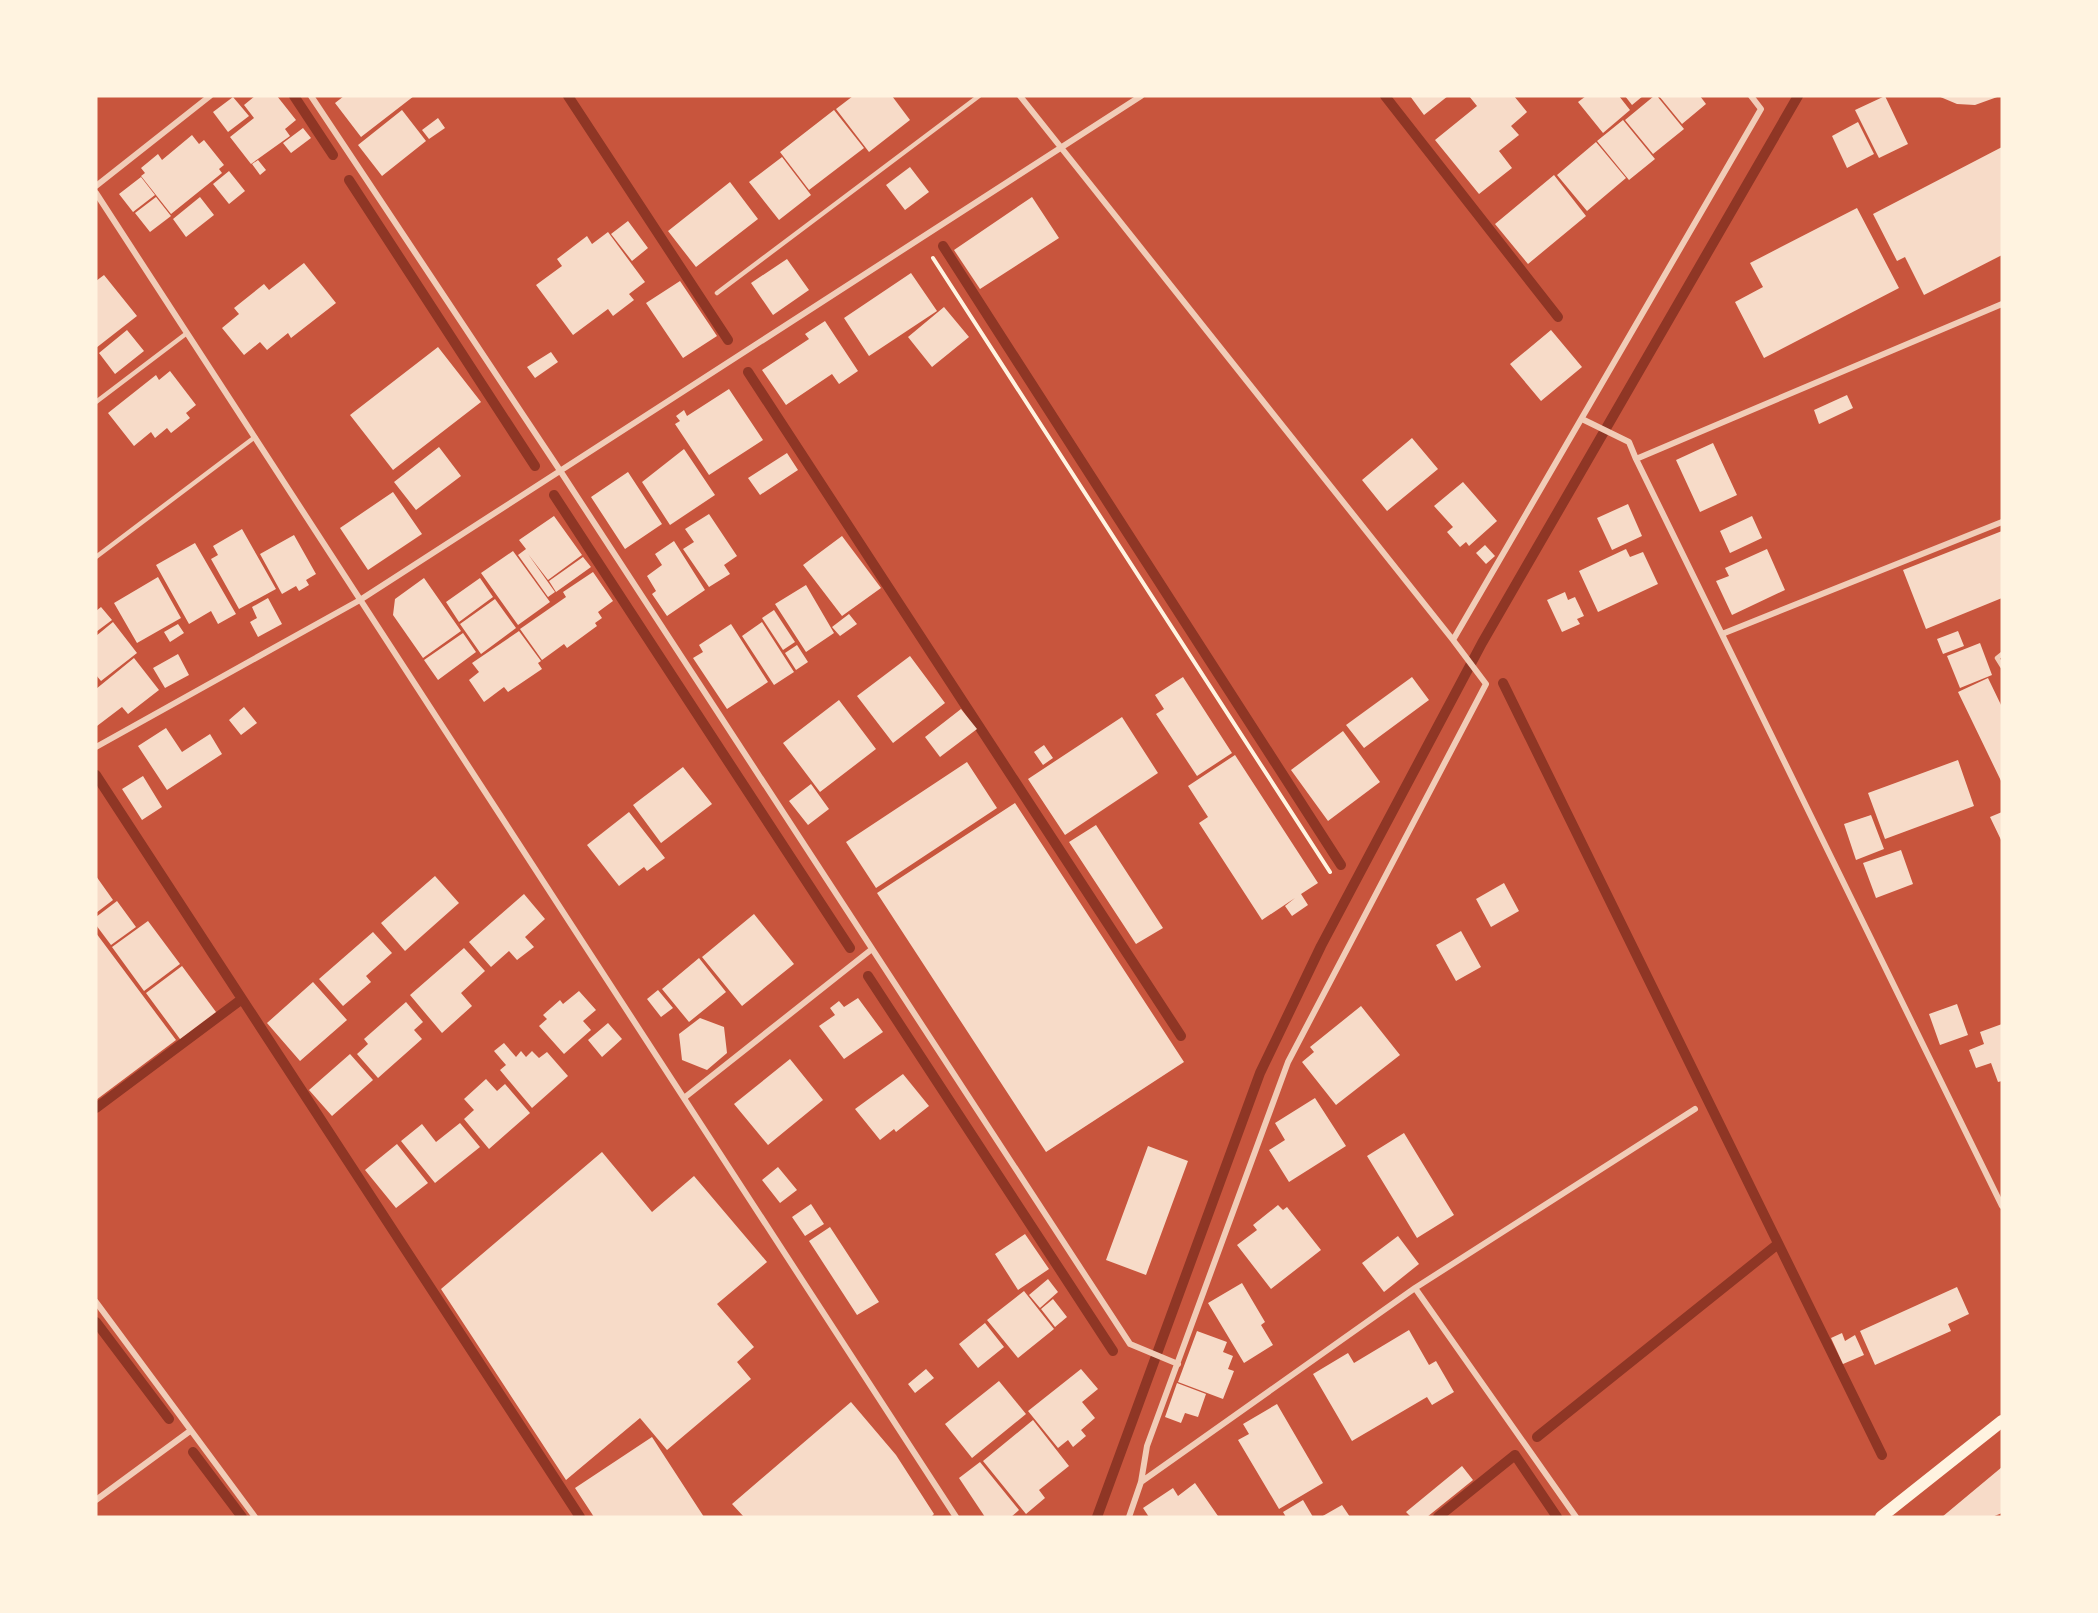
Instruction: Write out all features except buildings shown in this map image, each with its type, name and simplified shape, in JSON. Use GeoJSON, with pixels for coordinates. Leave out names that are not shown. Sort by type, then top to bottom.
{"type":"FeatureCollection","features":[{"type":"Feature","properties":{"kind":"main road"},"geometry":{"type":"LineString","coordinates":[[1881,1517],[2002,1420]]}},
{"type":"Feature","properties":{"kind":"street"},"geometry":{"type":"LineString","coordinates":[[96,186],[210,96]]}},
{"type":"Feature","properties":{"kind":"street"},"geometry":{"type":"LineString","coordinates":[[311,96],[560,469],[1130,1344],[1178,1364]]}},
{"type":"Feature","properties":{"kind":"street"},"geometry":{"type":"LineString","coordinates":[[1020,96],[1486,684],[1288,1062],[1147,1446],[1141,1482],[1130,1517]]}},
{"type":"Feature","properties":{"kind":"street"},"geometry":{"type":"LineString","coordinates":[[96,747],[360,600],[1141,96]]}},
{"type":"Feature","properties":{"kind":"street"},"geometry":{"type":"LineString","coordinates":[[1453,640],[1761,109],[1751,96]]}},
{"type":"Feature","properties":{"kind":"street"},"geometry":{"type":"LineString","coordinates":[[96,194],[956,1517]]}},
{"type":"Feature","properties":{"kind":"street"},"geometry":{"type":"LineString","coordinates":[[1636,459],[2002,304]]}},
{"type":"Feature","properties":{"kind":"street"},"geometry":{"type":"LineString","coordinates":[[1582,419],[1629,442],[2002,1206]]}},
{"type":"Feature","properties":{"kind":"street"},"geometry":{"type":"LineString","coordinates":[[1722,634],[2002,522]]}},
{"type":"Feature","properties":{"kind":"street"},"geometry":{"type":"LineString","coordinates":[[684,1098],[872,949]]}},
{"type":"Feature","properties":{"kind":"street"},"geometry":{"type":"LineString","coordinates":[[1141,1482],[1414,1288],[1695,1109]]}},
{"type":"Feature","properties":{"kind":"street"},"geometry":{"type":"LineString","coordinates":[[1414,1288],[1576,1517]]}},
{"type":"Feature","properties":{"kind":"street"},"geometry":{"type":"LineString","coordinates":[[96,1302],[255,1517]]}},
{"type":"Feature","properties":{"kind":"street"},"geometry":{"type":"LineString","coordinates":[[96,1500],[190,1431]]}},
{"type":"Feature","properties":{"kind":"lane"},"geometry":{"type":"LineString","coordinates":[[717,293],[978,96]]}},
{"type":"Feature","properties":{"kind":"lane"},"geometry":{"type":"LineString","coordinates":[[96,402],[187,333]]}},
{"type":"Feature","properties":{"kind":"lane"},"geometry":{"type":"LineString","coordinates":[[96,556],[255,437]]}},
{"type":"Feature","properties":{"kind":"lane"},"geometry":{"type":"LineString","coordinates":[[2002,654],[1997,658],[2002,666]]}},
{"type":"Feature","properties":{"kind":"path"},"geometry":{"type":"LineString","coordinates":[[920,238],[1330,872]]}},
{"type":"Feature","properties":{"kind":"waterway"},"geometry":{"type":"LineString","coordinates":[[294,96],[333,155]]}},
{"type":"Feature","properties":{"kind":"waterway"},"geometry":{"type":"LineString","coordinates":[[568,96],[728,340]]}},
{"type":"Feature","properties":{"kind":"waterway"},"geometry":{"type":"LineString","coordinates":[[1385,96],[1558,317]]}},
{"type":"Feature","properties":{"kind":"waterway"},"geometry":{"type":"LineString","coordinates":[[1097,1517],[1260,1073],[1321,946],[1482,643],[1798,96]]}},
{"type":"Feature","properties":{"kind":"waterway"},"geometry":{"type":"LineString","coordinates":[[349,180],[535,466]]}},
{"type":"Feature","properties":{"kind":"waterway"},"geometry":{"type":"LineString","coordinates":[[943,246],[1341,865]]}},
{"type":"Feature","properties":{"kind":"waterway"},"geometry":{"type":"LineString","coordinates":[[748,372],[1181,1036]]}},
{"type":"Feature","properties":{"kind":"waterway"},"geometry":{"type":"LineString","coordinates":[[554,495],[850,948]]}},
{"type":"Feature","properties":{"kind":"waterway"},"geometry":{"type":"LineString","coordinates":[[1503,683],[1882,1455]]}},
{"type":"Feature","properties":{"kind":"waterway"},"geometry":{"type":"LineString","coordinates":[[96,775],[580,1517]]}},
{"type":"Feature","properties":{"kind":"waterway"},"geometry":{"type":"LineString","coordinates":[[868,976],[1113,1351]]}},
{"type":"Feature","properties":{"kind":"waterway"},"geometry":{"type":"LineString","coordinates":[[96,1108],[242,999]]}},
{"type":"Feature","properties":{"kind":"waterway"},"geometry":{"type":"LineString","coordinates":[[1537,1437],[1778,1244]]}},
{"type":"Feature","properties":{"kind":"waterway"},"geometry":{"type":"LineString","coordinates":[[96,1322],[169,1419]]}},
{"type":"Feature","properties":{"kind":"waterway"},"geometry":{"type":"LineString","coordinates":[[193,1452],[242,1517]]}},
{"type":"Feature","properties":{"kind":"waterway"},"geometry":{"type":"LineString","coordinates":[[1438,1517],[1515,1455],[1557,1517]]}}]}
